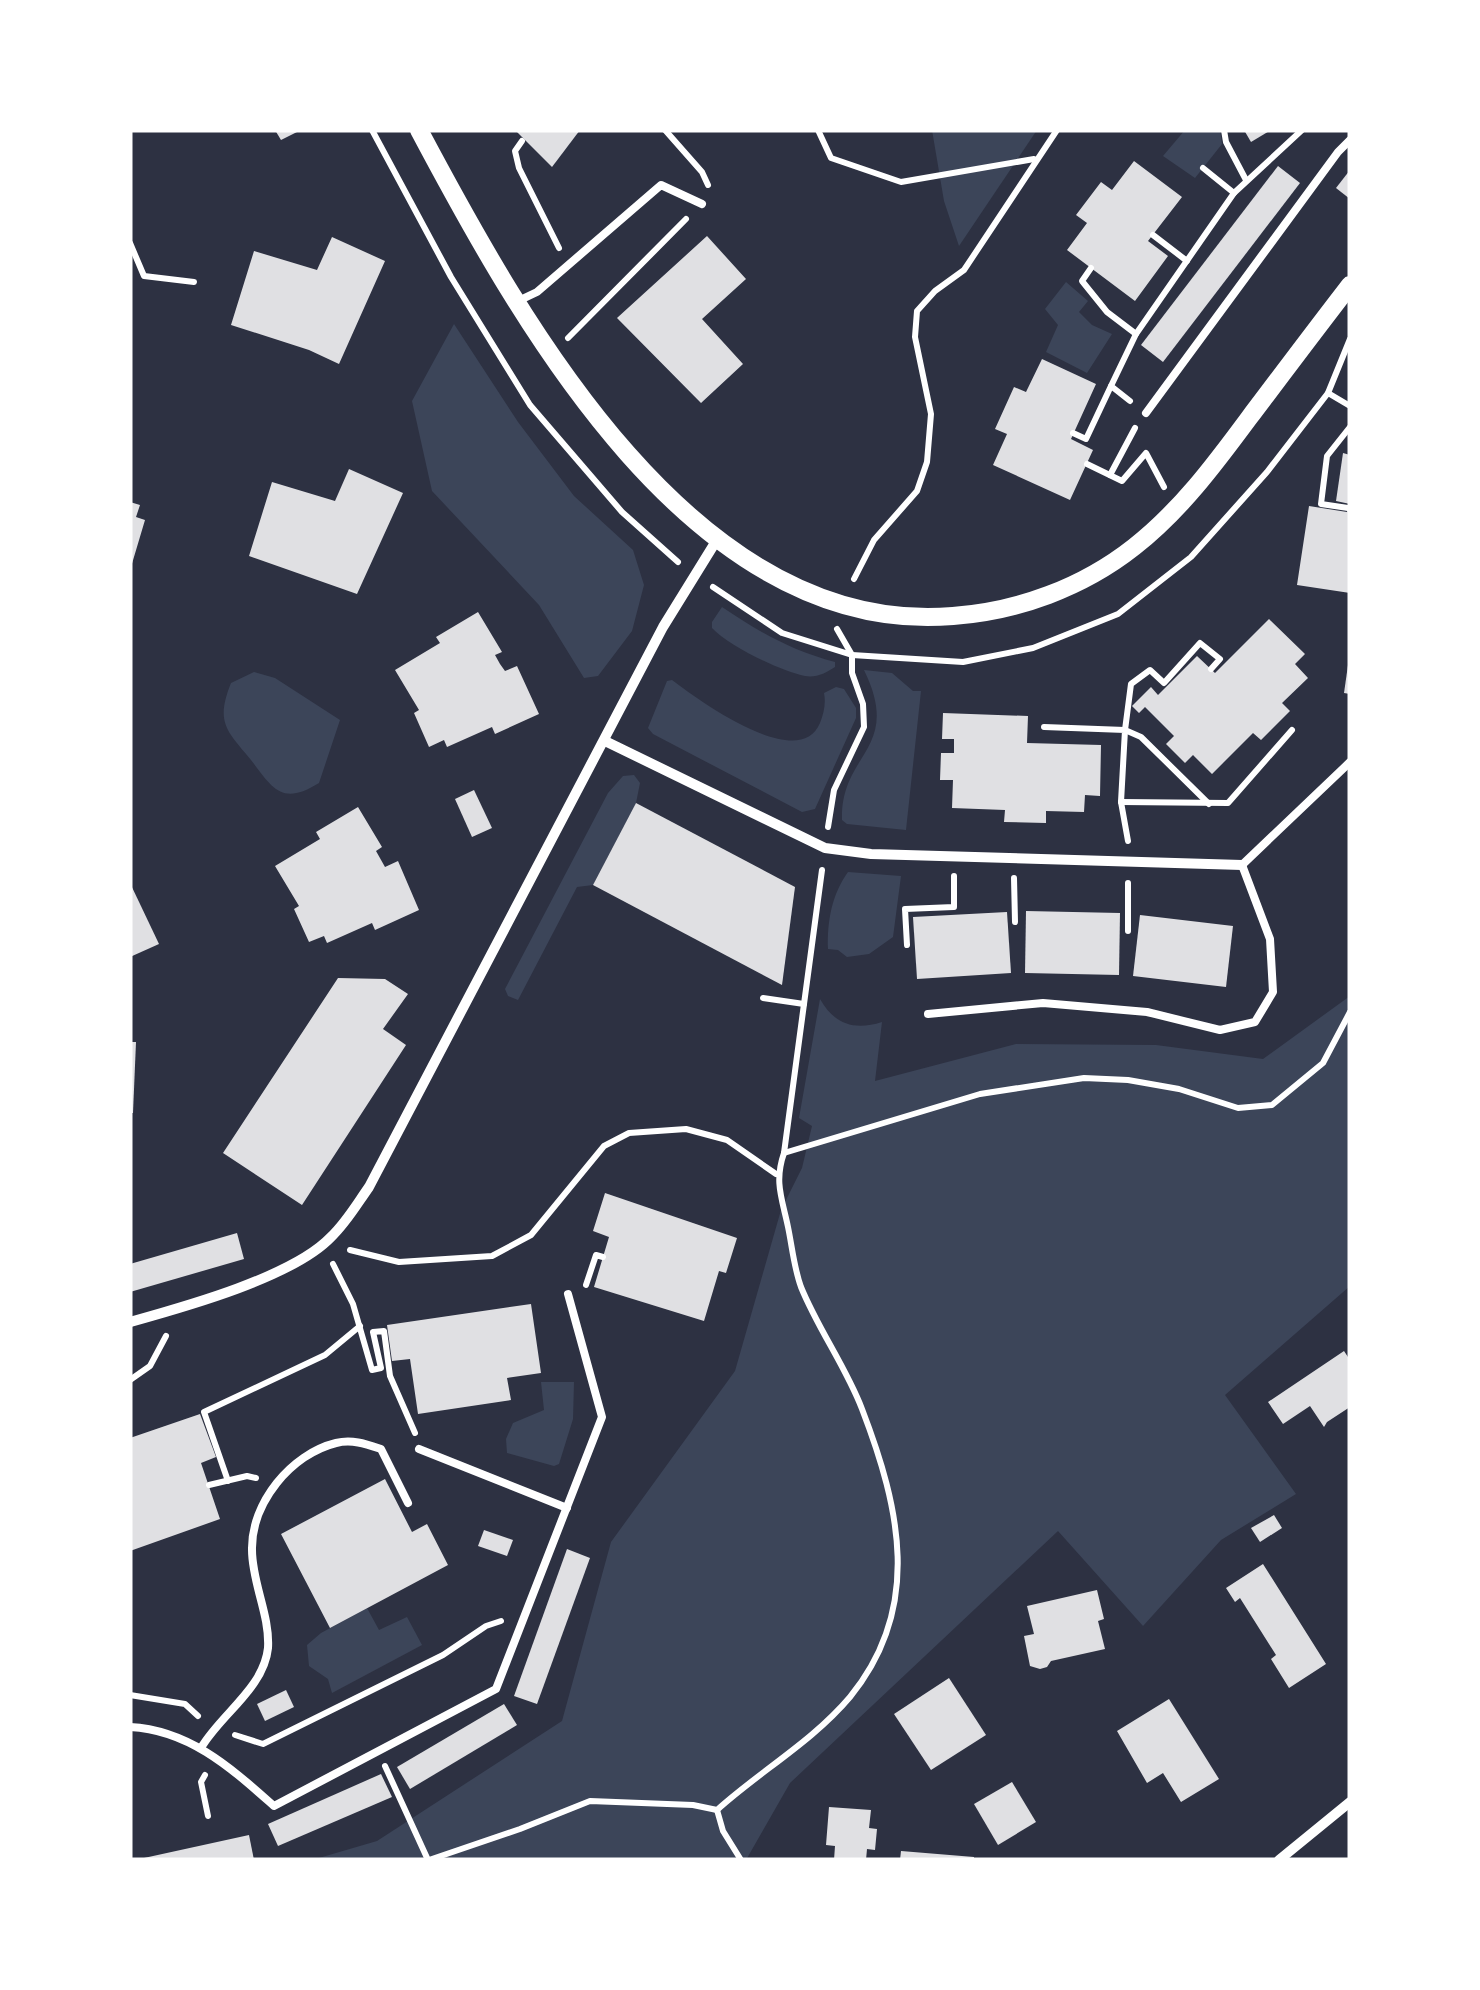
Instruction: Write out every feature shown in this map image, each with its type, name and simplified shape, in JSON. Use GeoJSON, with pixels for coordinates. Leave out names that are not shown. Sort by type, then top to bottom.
{"type":"FeatureCollection","features":[{"type":"Feature","properties":{"kind":"street"},"geometry":{"type":"LineString","coordinates":[[419,130],[514,302],[619,444],[676,503],[718,538],[803,590],[864,611],[898,617],[988,613],[1028,604],[1084,578],[1133,548],[1188,497],[1350,285]]}},
{"type":"Feature","properties":{"kind":"street"},"geometry":{"type":"LineString","coordinates":[[130,1322],[188,1306],[301,1262],[331,1238],[370,1187],[663,627],[718,538]]}},
{"type":"Feature","properties":{"kind":"street"},"geometry":{"type":"LineString","coordinates":[[605,742],[825,848],[953,857],[1242,865]]}},
{"type":"Feature","properties":{"kind":"street"},"geometry":{"type":"LineString","coordinates":[[1279,1860],[1350,1802]]}},
{"type":"Feature","properties":{"kind":"lane"},"geometry":{"type":"LineString","coordinates":[[1146,413],[1350,140]]}},
{"type":"Feature","properties":{"kind":"lane"},"geometry":{"type":"LineString","coordinates":[[514,302],[537,292],[662,185],[702,204]]}},
{"type":"Feature","properties":{"kind":"lane"},"geometry":{"type":"LineString","coordinates":[[928,1014],[1043,1003],[1147,1012],[1220,1030],[1256,1022],[1273,992],[1270,939],[1242,865],[1350,762]]}},
{"type":"Feature","properties":{"kind":"lane"},"geometry":{"type":"LineString","coordinates":[[130,1726],[184,1740],[221,1759],[274,1806],[496,1690],[602,1417],[568,1294]]}},
{"type":"Feature","properties":{"kind":"lane"},"geometry":{"type":"LineString","coordinates":[[201,1748],[212,1728],[255,1682],[268,1650],[252,1547],[261,1512],[275,1482],[298,1462],[335,1443],[358,1442],[381,1449],[408,1502]]}},
{"type":"Feature","properties":{"kind":"lane"},"geometry":{"type":"LineString","coordinates":[[419,1448],[567,1508]]}},
{"type":"Feature","properties":{"kind":"path"},"geometry":{"type":"LineString","coordinates":[[372,130],[451,277],[530,405],[622,512],[716,589]]}},
{"type":"Feature","properties":{"kind":"path"},"geometry":{"type":"LineString","coordinates":[[567,339],[706,200],[708,182],[665,130]]}},
{"type":"Feature","properties":{"kind":"path"},"geometry":{"type":"LineString","coordinates":[[818,130],[830,158],[901,182],[1035,158]]}},
{"type":"Feature","properties":{"kind":"path"},"geometry":{"type":"LineString","coordinates":[[852,585],[874,540],[916,491],[928,462],[932,414],[915,337],[917,311],[934,291],[964,270],[1056,130]]}},
{"type":"Feature","properties":{"kind":"path"},"geometry":{"type":"LineString","coordinates":[[1224,130],[1226,142],[1246,180]]}},
{"type":"Feature","properties":{"kind":"path"},"geometry":{"type":"LineString","coordinates":[[1074,433],[1086,440],[1136,334],[1234,192],[1302,130]]}},
{"type":"Feature","properties":{"kind":"path"},"geometry":{"type":"LineString","coordinates":[[522,141],[515,150],[518,168],[568,265]]}},
{"type":"Feature","properties":{"kind":"path"},"geometry":{"type":"LineString","coordinates":[[1203,168],[1234,192]]}},
{"type":"Feature","properties":{"kind":"path"},"geometry":{"type":"LineString","coordinates":[[1153,235],[1187,261]]}},
{"type":"Feature","properties":{"kind":"path"},"geometry":{"type":"LineString","coordinates":[[130,244],[144,276],[194,282]]}},
{"type":"Feature","properties":{"kind":"path"},"geometry":{"type":"LineString","coordinates":[[1092,268],[1082,281],[1107,312],[1136,334]]}},
{"type":"Feature","properties":{"kind":"path"},"geometry":{"type":"LineString","coordinates":[[1111,386],[1146,413]]}},
{"type":"Feature","properties":{"kind":"path"},"geometry":{"type":"LineString","coordinates":[[1328,393],[1350,406]]}},
{"type":"Feature","properties":{"kind":"path"},"geometry":{"type":"LineString","coordinates":[[1348,508],[1321,504],[1327,456],[1350,428]]}},
{"type":"Feature","properties":{"kind":"path"},"geometry":{"type":"LineString","coordinates":[[1110,476],[1132,432]]}},
{"type":"Feature","properties":{"kind":"path"},"geometry":{"type":"LineString","coordinates":[[1087,464],[1122,481],[1146,453],[1158,474]]}},
{"type":"Feature","properties":{"kind":"path"},"geometry":{"type":"LineString","coordinates":[[379,1751],[428,1860],[590,1801],[717,1810],[814,1734],[851,1696],[878,1654],[894,1617],[899,1576],[897,1525],[862,1408],[800,1284],[776,1174],[784,1153],[834,790],[864,727],[852,655],[837,630]]}},
{"type":"Feature","properties":{"kind":"path"},"geometry":{"type":"LineString","coordinates":[[1128,931],[1128,862],[1121,802],[1131,684],[1150,670],[1164,683],[1200,643],[1220,659],[1211,668]]}},
{"type":"Feature","properties":{"kind":"path"},"geometry":{"type":"LineString","coordinates":[[1044,727],[1126,730],[1141,737],[1208,804]]}},
{"type":"Feature","properties":{"kind":"path"},"geometry":{"type":"LineString","coordinates":[[1121,802],[1228,804],[1292,730]]}},
{"type":"Feature","properties":{"kind":"path"},"geometry":{"type":"LineString","coordinates":[[907,945],[906,909],[954,907],[953,857]]}},
{"type":"Feature","properties":{"kind":"path"},"geometry":{"type":"LineString","coordinates":[[763,998],[804,1004]]}},
{"type":"Feature","properties":{"kind":"path"},"geometry":{"type":"LineString","coordinates":[[784,1153],[980,1094],[1084,1078],[1128,1080],[1180,1089],[1238,1108],[1272,1104],[1323,1063],[1350,1012]]}},
{"type":"Feature","properties":{"kind":"path"},"geometry":{"type":"LineString","coordinates":[[350,1250],[399,1262],[492,1256],[530,1235],[604,1146],[629,1132],[686,1129],[726,1140],[776,1174]]}},
{"type":"Feature","properties":{"kind":"path"},"geometry":{"type":"LineString","coordinates":[[333,1264],[353,1304],[372,1370],[381,1368],[373,1332],[384,1331],[390,1376],[419,1448]]}},
{"type":"Feature","properties":{"kind":"path"},"geometry":{"type":"LineString","coordinates":[[228,1481],[204,1412],[325,1355],[360,1326]]}},
{"type":"Feature","properties":{"kind":"path"},"geometry":{"type":"LineString","coordinates":[[130,1380],[150,1366],[168,1332]]}},
{"type":"Feature","properties":{"kind":"path"},"geometry":{"type":"LineString","coordinates":[[208,1485],[247,1476],[275,1482]]}},
{"type":"Feature","properties":{"kind":"path"},"geometry":{"type":"LineString","coordinates":[[130,1695],[185,1704],[212,1728],[263,1744],[444,1655],[486,1626],[526,1613]]}},
{"type":"Feature","properties":{"kind":"path"},"geometry":{"type":"LineString","coordinates":[[201,1782],[208,1816]]}},
{"type":"Feature","properties":{"kind":"path"},"geometry":{"type":"LineString","coordinates":[[717,1810],[723,1832],[741,1860]]}},
{"type":"Feature","properties":{"kind":"shaded area"},"geometry":{"type":"Polygon","coordinates":[[[932,130],[1037,130],[959,246],[944,201],[932,130]]]}},
{"type":"Feature","properties":{"kind":"shaded area"},"geometry":{"type":"Polygon","coordinates":[[[1185,130],[1220,130],[1222,144],[1195,178],[1163,156],[1185,130]]]}},
{"type":"Feature","properties":{"kind":"shaded area"},"geometry":{"type":"Polygon","coordinates":[[[1066,282],[1088,301],[1079,312],[1092,325],[1112,334],[1087,373],[1046,352],[1058,325],[1045,309],[1066,282]]]}},
{"type":"Feature","properties":{"kind":"shaded area"},"geometry":{"type":"Polygon","coordinates":[[[454,324],[518,422],[574,496],[633,550],[644,585],[632,631],[598,676],[584,678],[539,605],[432,491],[412,401],[454,324]]]}},
{"type":"Feature","properties":{"kind":"shaded area"},"geometry":{"type":"Polygon","coordinates":[[[722,607],[776,640],[835,662],[835,667],[805,676],[756,657],[712,628],[722,607]]]}},
{"type":"Feature","properties":{"kind":"shaded area"},"geometry":{"type":"Polygon","coordinates":[[[864,670],[892,673],[913,691],[921,691],[906,830],[847,824],[842,820],[850,779],[874,735],[877,718],[864,670]]]}},
{"type":"Feature","properties":{"kind":"shaded area"},"geometry":{"type":"Polygon","coordinates":[[[254,672],[275,678],[340,720],[319,783],[306,790],[287,793],[272,786],[226,726],[224,708],[231,683],[254,672]]]}},
{"type":"Feature","properties":{"kind":"shaded area"},"geometry":{"type":"Polygon","coordinates":[[[672,680],[748,728],[792,740],[809,737],[820,723],[824,693],[836,687],[844,689],[856,708],[856,718],[815,809],[802,812],[653,734],[648,728],[667,681],[672,680]]]}},
{"type":"Feature","properties":{"kind":"shaded area"},"geometry":{"type":"Polygon","coordinates":[[[634,775],[640,783],[636,803],[593,885],[577,887],[518,1000],[508,996],[505,989],[608,793],[623,776],[634,775]]]}},
{"type":"Feature","properties":{"kind":"shaded area"},"geometry":{"type":"Polygon","coordinates":[[[848,872],[901,876],[893,937],[869,954],[847,957],[828,949],[828,939],[834,899],[848,872]]]}},
{"type":"Feature","properties":{"kind":"shaded area"},"geometry":{"type":"Polygon","coordinates":[[[1350,996],[1350,1286],[1225,1395],[1296,1494],[1221,1540],[1143,1626],[1058,1531],[790,1783],[746,1860],[312,1860],[377,1841],[562,1721],[611,1542],[735,1371],[781,1210],[802,1168],[812,1126],[799,1118],[820,999],[838,1020],[846,1023],[862,1026],[882,1022],[875,1081],[1016,1044],[1156,1045],[1263,1059],[1350,996]]]}},
{"type":"Feature","properties":{"kind":"shaded area"},"geometry":{"type":"Polygon","coordinates":[[[541,1382],[574,1382],[573,1419],[559,1464],[554,1466],[507,1453],[506,1439],[513,1423],[544,1410],[541,1382]]]}},
{"type":"Feature","properties":{"kind":"shaded area"},"geometry":{"type":"Polygon","coordinates":[[[367,1608],[379,1630],[407,1617],[422,1645],[332,1693],[328,1679],[309,1666],[307,1645],[367,1608]]]}},
{"type":"Feature","properties":{"kind":"building"},"geometry":{"type":"Polygon","coordinates":[[[275,130],[301,130],[281,140],[275,130]]]}},
{"type":"Feature","properties":{"kind":"building"},"geometry":{"type":"Polygon","coordinates":[[[515,130],[580,130],[552,167],[515,130]]]}},
{"type":"Feature","properties":{"kind":"building"},"geometry":{"type":"Polygon","coordinates":[[[1244,130],[1271,130],[1251,142],[1244,130]]]}},
{"type":"Feature","properties":{"kind":"building"},"geometry":{"type":"Polygon","coordinates":[[[1134,161],[1182,197],[1148,241],[1168,256],[1135,301],[1067,250],[1087,223],[1076,215],[1101,182],[1112,190],[1134,161]]]}},
{"type":"Feature","properties":{"kind":"building"},"geometry":{"type":"Polygon","coordinates":[[[1278,166],[1300,183],[1163,362],[1141,345],[1278,166]]]}},
{"type":"Feature","properties":{"kind":"building"},"geometry":{"type":"Polygon","coordinates":[[[1350,170],[1350,199],[1336,188],[1350,170]]]}},
{"type":"Feature","properties":{"kind":"building"},"geometry":{"type":"Polygon","coordinates":[[[707,236],[746,279],[702,319],[743,364],[701,403],[617,318],[707,236]]]}},
{"type":"Feature","properties":{"kind":"building"},"geometry":{"type":"Polygon","coordinates":[[[332,237],[385,261],[339,364],[231,325],[254,251],[317,270],[332,237]]]}},
{"type":"Feature","properties":{"kind":"building"},"geometry":{"type":"Polygon","coordinates":[[[1042,359],[1096,384],[1071,439],[1093,450],[1070,500],[993,465],[1007,434],[995,429],[1014,387],[1026,392],[1042,359]]]}},
{"type":"Feature","properties":{"kind":"building"},"geometry":{"type":"Polygon","coordinates":[[[1343,453],[1350,455],[1350,504],[1336,501],[1343,453]]]}},
{"type":"Feature","properties":{"kind":"building"},"geometry":{"type":"Polygon","coordinates":[[[349,469],[403,493],[357,594],[249,556],[272,482],[335,501],[349,469]]]}},
{"type":"Feature","properties":{"kind":"building"},"geometry":{"type":"Polygon","coordinates":[[[130,502],[140,505],[136,517],[145,520],[131,567],[130,502]]]}},
{"type":"Feature","properties":{"kind":"building"},"geometry":{"type":"Polygon","coordinates":[[[1348,505],[1350,593],[1297,585],[1309,506],[1347,512],[1348,505]]]}},
{"type":"Feature","properties":{"kind":"building"},"geometry":{"type":"Polygon","coordinates":[[[478,612],[502,652],[495,655],[500,664],[505,671],[517,666],[539,714],[495,734],[492,727],[447,747],[444,740],[429,747],[414,713],[419,710],[395,670],[440,643],[436,637],[478,612]]]}},
{"type":"Feature","properties":{"kind":"building"},"geometry":{"type":"Polygon","coordinates":[[[1269,619],[1305,654],[1295,664],[1308,678],[1282,703],[1290,711],[1261,740],[1253,733],[1212,774],[1193,755],[1185,763],[1166,744],[1174,736],[1145,707],[1139,713],[1132,706],[1151,687],[1158,695],[1197,656],[1215,673],[1269,619]]]}},
{"type":"Feature","properties":{"kind":"building"},"geometry":{"type":"Polygon","coordinates":[[[1350,665],[1350,694],[1344,693],[1350,665]]]}},
{"type":"Feature","properties":{"kind":"building"},"geometry":{"type":"Polygon","coordinates":[[[943,713],[1028,716],[1027,743],[1101,745],[1100,796],[1085,795],[1084,812],[1046,811],[1046,823],[1004,822],[1005,810],[952,808],[953,780],[940,780],[941,753],[954,753],[954,739],[942,739],[943,713]]]}},
{"type":"Feature","properties":{"kind":"building"},"geometry":{"type":"Polygon","coordinates":[[[474,790],[492,828],[472,837],[455,799],[474,790]]]}},
{"type":"Feature","properties":{"kind":"building"},"geometry":{"type":"Polygon","coordinates":[[[636,803],[795,887],[782,985],[593,885],[636,803]]]}},
{"type":"Feature","properties":{"kind":"building"},"geometry":{"type":"Polygon","coordinates":[[[358,807],[382,847],[376,851],[385,867],[398,861],[419,910],[375,930],[372,923],[327,943],[324,936],[309,942],[294,909],[299,906],[275,866],[320,839],[316,832],[358,807]]]}},
{"type":"Feature","properties":{"kind":"building"},"geometry":{"type":"Polygon","coordinates":[[[130,883],[159,944],[130,957],[130,883]]]}},
{"type":"Feature","properties":{"kind":"building"},"geometry":{"type":"Polygon","coordinates":[[[1026,911],[1120,913],[1119,975],[1025,973],[1026,911]]]}},
{"type":"Feature","properties":{"kind":"building"},"geometry":{"type":"Polygon","coordinates":[[[1007,912],[1011,973],[917,979],[913,917],[1007,912]]]}},
{"type":"Feature","properties":{"kind":"building"},"geometry":{"type":"Polygon","coordinates":[[[1140,915],[1233,926],[1226,987],[1133,976],[1140,915]]]}},
{"type":"Feature","properties":{"kind":"building"},"geometry":{"type":"Polygon","coordinates":[[[338,978],[385,979],[408,994],[383,1029],[406,1045],[302,1205],[223,1153],[338,978]]]}},
{"type":"Feature","properties":{"kind":"building"},"geometry":{"type":"Polygon","coordinates":[[[130,1042],[136,1042],[133,1113],[130,1113],[130,1042]]]}},
{"type":"Feature","properties":{"kind":"building"},"geometry":{"type":"Polygon","coordinates":[[[605,1193],[737,1238],[726,1273],[719,1271],[704,1321],[594,1287],[609,1237],[593,1231],[605,1193]]]}},
{"type":"Feature","properties":{"kind":"building"},"geometry":{"type":"Polygon","coordinates":[[[237,1233],[244,1259],[130,1292],[130,1264],[237,1233]]]}},
{"type":"Feature","properties":{"kind":"building"},"geometry":{"type":"Polygon","coordinates":[[[531,1304],[541,1373],[507,1378],[511,1400],[418,1414],[410,1359],[392,1361],[387,1325],[531,1304]]]}},
{"type":"Feature","properties":{"kind":"building"},"geometry":{"type":"Polygon","coordinates":[[[1344,1351],[1350,1360],[1350,1407],[1324,1427],[1310,1406],[1283,1424],[1268,1402],[1344,1351]]]}},
{"type":"Feature","properties":{"kind":"building"},"geometry":{"type":"Polygon","coordinates":[[[200,1414],[216,1457],[201,1463],[220,1519],[130,1551],[130,1438],[200,1414]]]}},
{"type":"Feature","properties":{"kind":"building"},"geometry":{"type":"Polygon","coordinates":[[[385,1479],[412,1532],[427,1524],[448,1565],[330,1628],[281,1534],[385,1479]]]}},
{"type":"Feature","properties":{"kind":"building"},"geometry":{"type":"Polygon","coordinates":[[[1274,1515],[1282,1528],[1260,1542],[1251,1528],[1274,1515]]]}},
{"type":"Feature","properties":{"kind":"building"},"geometry":{"type":"Polygon","coordinates":[[[484,1530],[513,1540],[507,1556],[478,1546],[484,1530]]]}},
{"type":"Feature","properties":{"kind":"building"},"geometry":{"type":"Polygon","coordinates":[[[567,1549],[590,1558],[537,1704],[514,1696],[567,1549]]]}},
{"type":"Feature","properties":{"kind":"building"},"geometry":{"type":"Polygon","coordinates":[[[1263,1564],[1326,1664],[1289,1688],[1271,1659],[1276,1655],[1240,1598],[1235,1602],[1226,1588],[1263,1564]]]}},
{"type":"Feature","properties":{"kind":"building"},"geometry":{"type":"Polygon","coordinates":[[[1097,1590],[1104,1619],[1098,1621],[1105,1649],[1051,1661],[1040,1669],[1030,1666],[1024,1636],[1034,1634],[1027,1606],[1097,1590]]]}},
{"type":"Feature","properties":{"kind":"building"},"geometry":{"type":"Polygon","coordinates":[[[949,1678],[986,1735],[931,1770],[894,1714],[949,1678]]]}},
{"type":"Feature","properties":{"kind":"building"},"geometry":{"type":"Polygon","coordinates":[[[286,1690],[294,1707],[265,1721],[257,1704],[286,1690]]]}},
{"type":"Feature","properties":{"kind":"building"},"geometry":{"type":"Polygon","coordinates":[[[1169,1699],[1219,1779],[1181,1802],[1163,1773],[1147,1783],[1117,1731],[1169,1699]]]}},
{"type":"Feature","properties":{"kind":"building"},"geometry":{"type":"Polygon","coordinates":[[[504,1704],[517,1725],[410,1789],[397,1767],[504,1704]]]}},
{"type":"Feature","properties":{"kind":"building"},"geometry":{"type":"Polygon","coordinates":[[[381,1774],[392,1797],[278,1846],[268,1824],[381,1774]]]}},
{"type":"Feature","properties":{"kind":"building"},"geometry":{"type":"Polygon","coordinates":[[[1012,1782],[1036,1822],[998,1845],[974,1804],[1012,1782]]]}},
{"type":"Feature","properties":{"kind":"building"},"geometry":{"type":"Polygon","coordinates":[[[829,1807],[871,1810],[869,1828],[877,1829],[875,1850],[867,1849],[866,1860],[834,1860],[835,1846],[826,1845],[829,1807]]]}},
{"type":"Feature","properties":{"kind":"building"},"geometry":{"type":"Polygon","coordinates":[[[249,1835],[254,1860],[144,1860],[144,1858],[249,1835]]]}},
{"type":"Feature","properties":{"kind":"building"},"geometry":{"type":"Polygon","coordinates":[[[901,1851],[974,1857],[974,1860],[900,1860],[901,1851]]]}}]}
